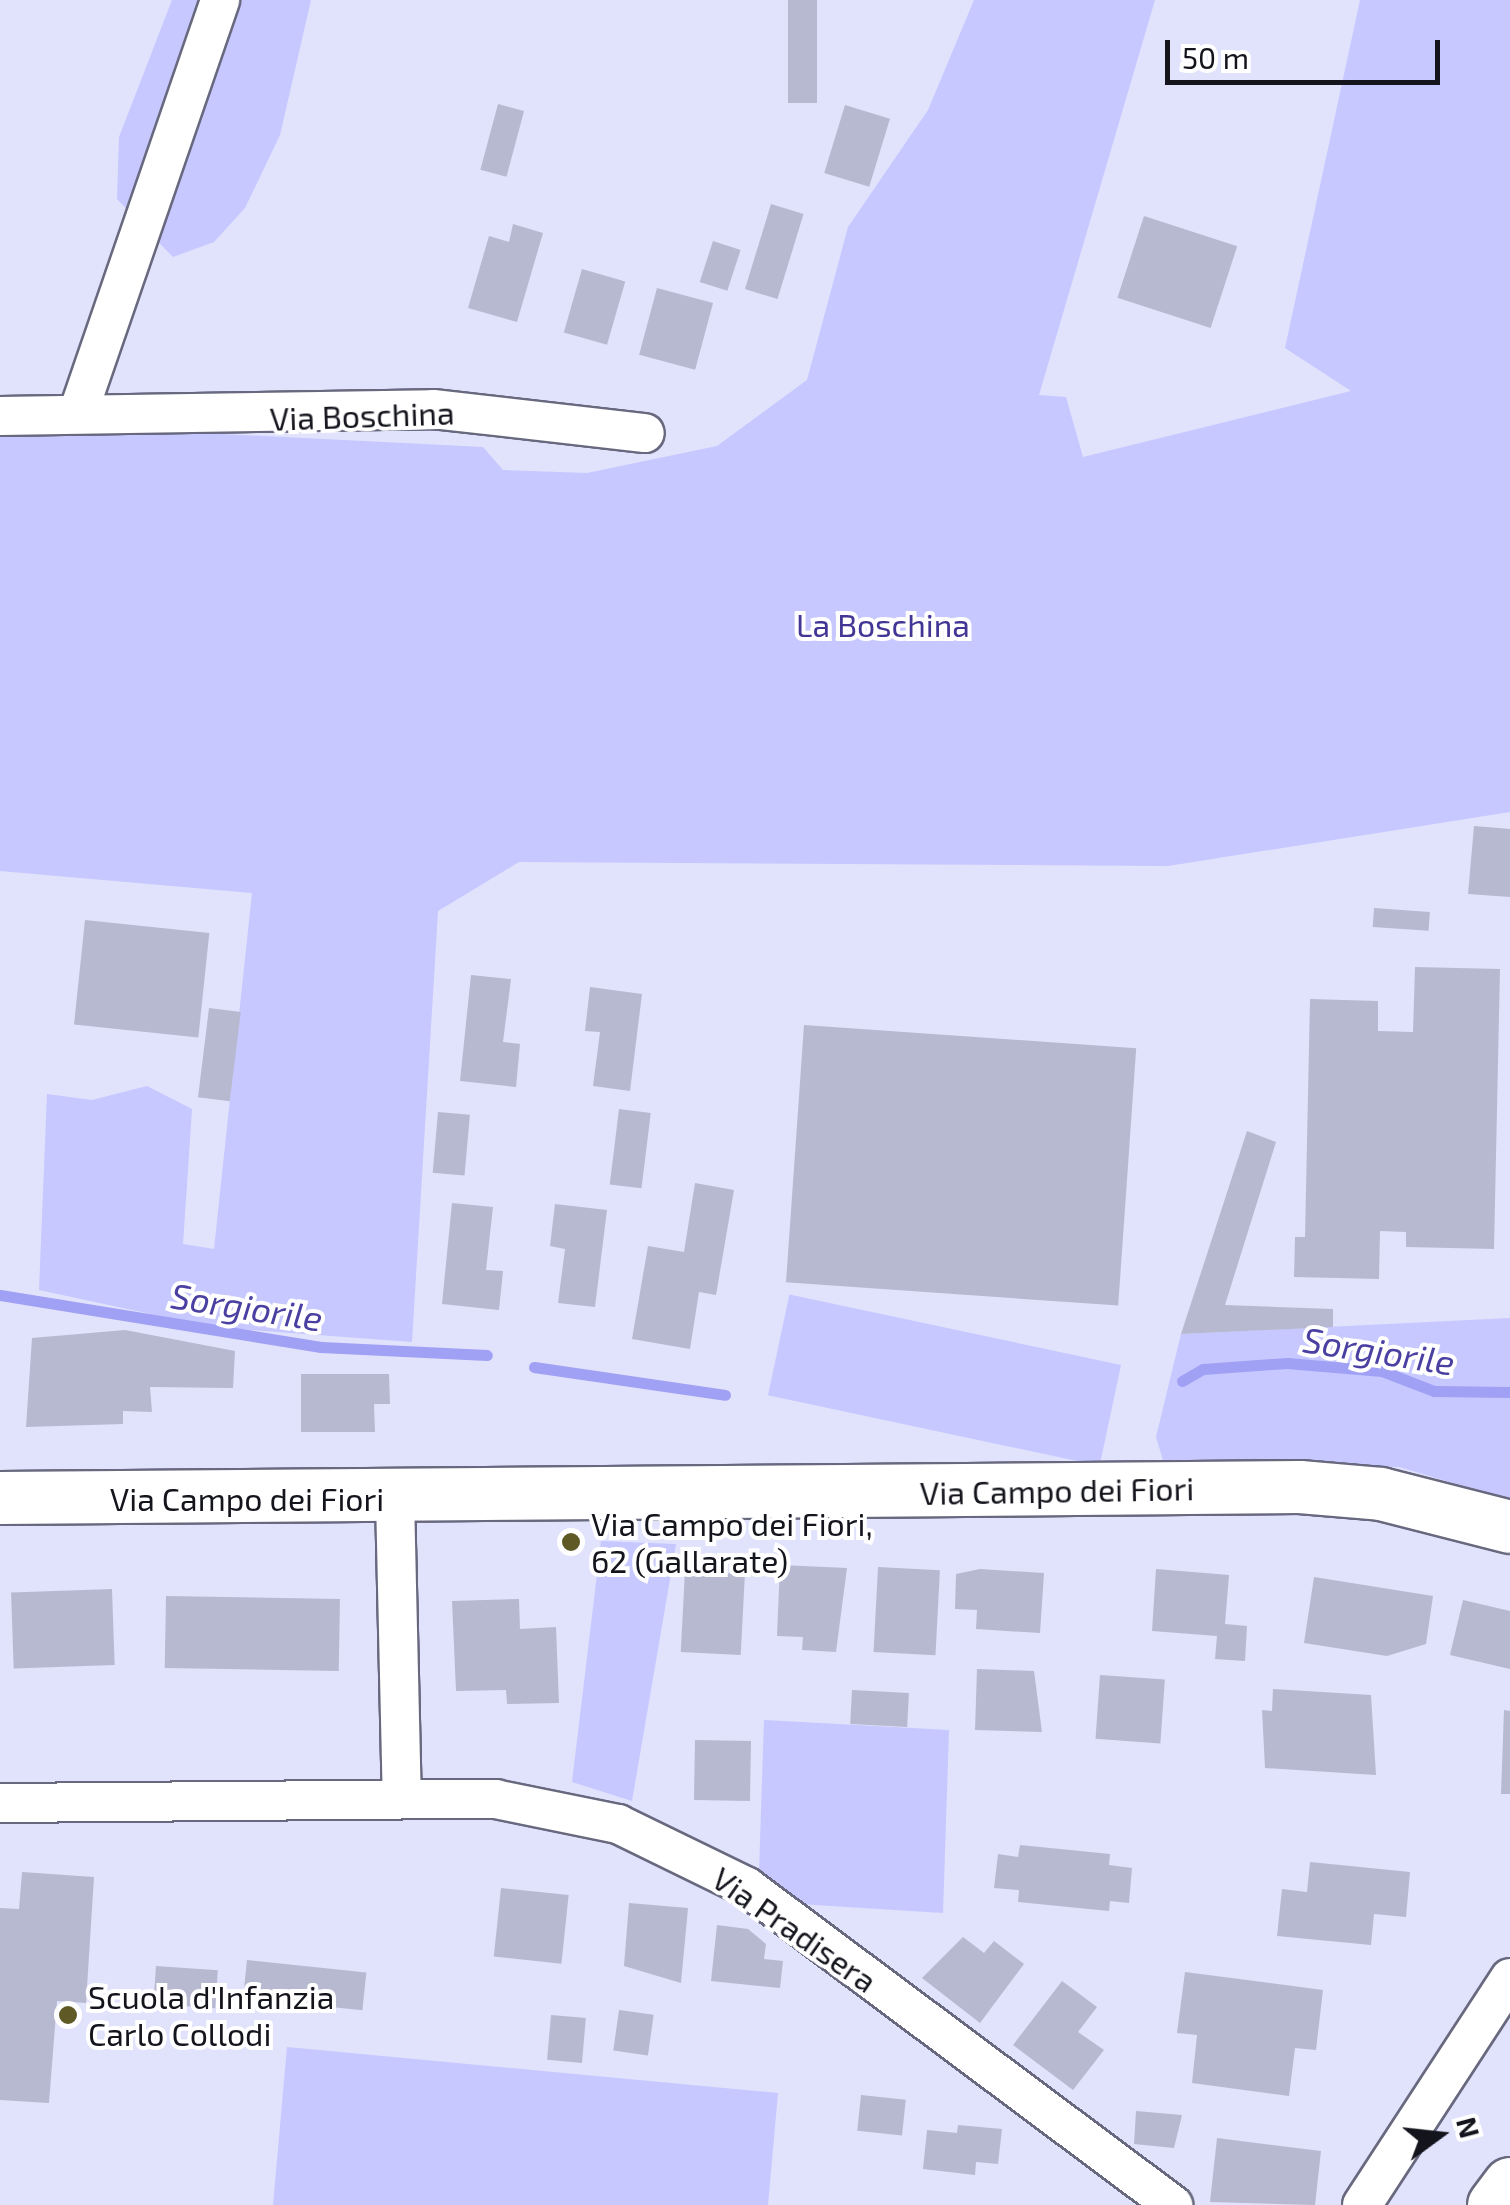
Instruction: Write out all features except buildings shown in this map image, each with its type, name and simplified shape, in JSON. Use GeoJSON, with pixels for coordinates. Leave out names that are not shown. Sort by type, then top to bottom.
{"type":"FeatureCollection","features":[{"type":"Feature","properties":{"kind":"highway"},"geometry":{"type":"LineString","coordinates":[[1495,2205],[1510,2185]]}},
{"type":"Feature","properties":{"kind":"street"},"geometry":{"type":"LineString","coordinates":[[78,410],[220,0]]}},
{"type":"Feature","properties":{"kind":"street","name":"Via Boschina"},"geometry":{"type":"LineString","coordinates":[[0,416],[78,410],[139,420],[434,409],[645,433]]}},
{"type":"Feature","properties":{"kind":"street","name":"Via Campo dei Fiori"},"geometry":{"type":"LineString","coordinates":[[0,1530],[395,1514],[1300,1488],[1380,1494],[1510,1526]]}},
{"type":"Feature","properties":{"kind":"street","name":"Via Campo dei Fiori"},"geometry":{"type":"LineString","coordinates":[[0,1498],[395,1514],[1299,1521],[1375,1528],[1510,1561]]}},
{"type":"Feature","properties":{"kind":"street"},"geometry":{"type":"LineString","coordinates":[[395,1514],[402,1798]]}},
{"type":"Feature","properties":{"kind":"street","name":"Via Pradisera"},"geometry":{"type":"LineString","coordinates":[[0,1804],[402,1798],[534,1802],[666,1843],[747,1887],[1173,2205]]}},
{"type":"Feature","properties":{"kind":"street"},"geometry":{"type":"LineString","coordinates":[[1362,2205],[1510,1978]]}},
{"type":"Feature","properties":{"kind":"green space"},"geometry":{"type":"Polygon","coordinates":[[[172,0],[311,0],[280,135],[245,208],[214,242],[173,257],[117,199],[119,137],[172,0]]]}},
{"type":"Feature","properties":{"kind":"green space","name":"La Boschina"},"geometry":{"type":"Polygon","coordinates":[[[974,0],[1155,0],[1039,395],[1066,397],[1083,457],[1351,391],[1285,348],[1360,0],[1510,0],[1510,812],[1168,866],[519,862],[438,911],[412,1342],[211,1327],[39,1290],[47,1094],[92,1100],[147,1086],[192,1109],[183,1244],[214,1249],[252,893],[0,871],[0,423],[483,447],[503,470],[587,473],[717,446],[807,380],[848,227],[928,110],[974,0]]]}},
{"type":"Feature","properties":{"kind":"green space"},"geometry":{"type":"Polygon","coordinates":[[[789,1295],[1121,1365],[1100,1466],[768,1395],[789,1295]]]}},
{"type":"Feature","properties":{"kind":"green space"},"geometry":{"type":"Polygon","coordinates":[[[1510,1318],[1510,1500],[1399,1467],[1163,1460],[1156,1437],[1181,1334],[1510,1318]]]}},
{"type":"Feature","properties":{"kind":"green space"},"geometry":{"type":"Polygon","coordinates":[[[601,1541],[676,1544],[632,1801],[572,1782],[601,1541]]]}},
{"type":"Feature","properties":{"kind":"green space"},"geometry":{"type":"Polygon","coordinates":[[[764,1720],[949,1730],[943,1913],[799,1904],[759,1873],[764,1720]]]}},
{"type":"Feature","properties":{"kind":"green space"},"geometry":{"type":"Polygon","coordinates":[[[287,2047],[778,2093],[768,2205],[273,2205],[287,2047]]]}},
{"type":"Feature","properties":{"kind":"waterway","name":"Sorgiorile"},"geometry":{"type":"LineString","coordinates":[[0,1295],[321,1347],[487,1355]]}},
{"type":"Feature","properties":{"kind":"waterway","name":"Sorgiorile"},"geometry":{"type":"LineString","coordinates":[[1182,1381],[1203,1369],[1287,1363],[1382,1371],[1434,1391],[1510,1392]]}},
{"type":"Feature","properties":{"kind":"waterway","name":"Sorgiorile"},"geometry":{"type":"LineString","coordinates":[[534,1367],[725,1395]]}},
{"type":"Feature","properties":{"kind":"place","name":"Via Campo dei Fiori, 62 (Gallarate)"},"geometry":{"type":"Point","coordinates":[571,1542]}},
{"type":"Feature","properties":{"kind":"place","name":"Scuola d'Infanzia Carlo Collodi"},"geometry":{"type":"Point","coordinates":[68,2015]}}]}
